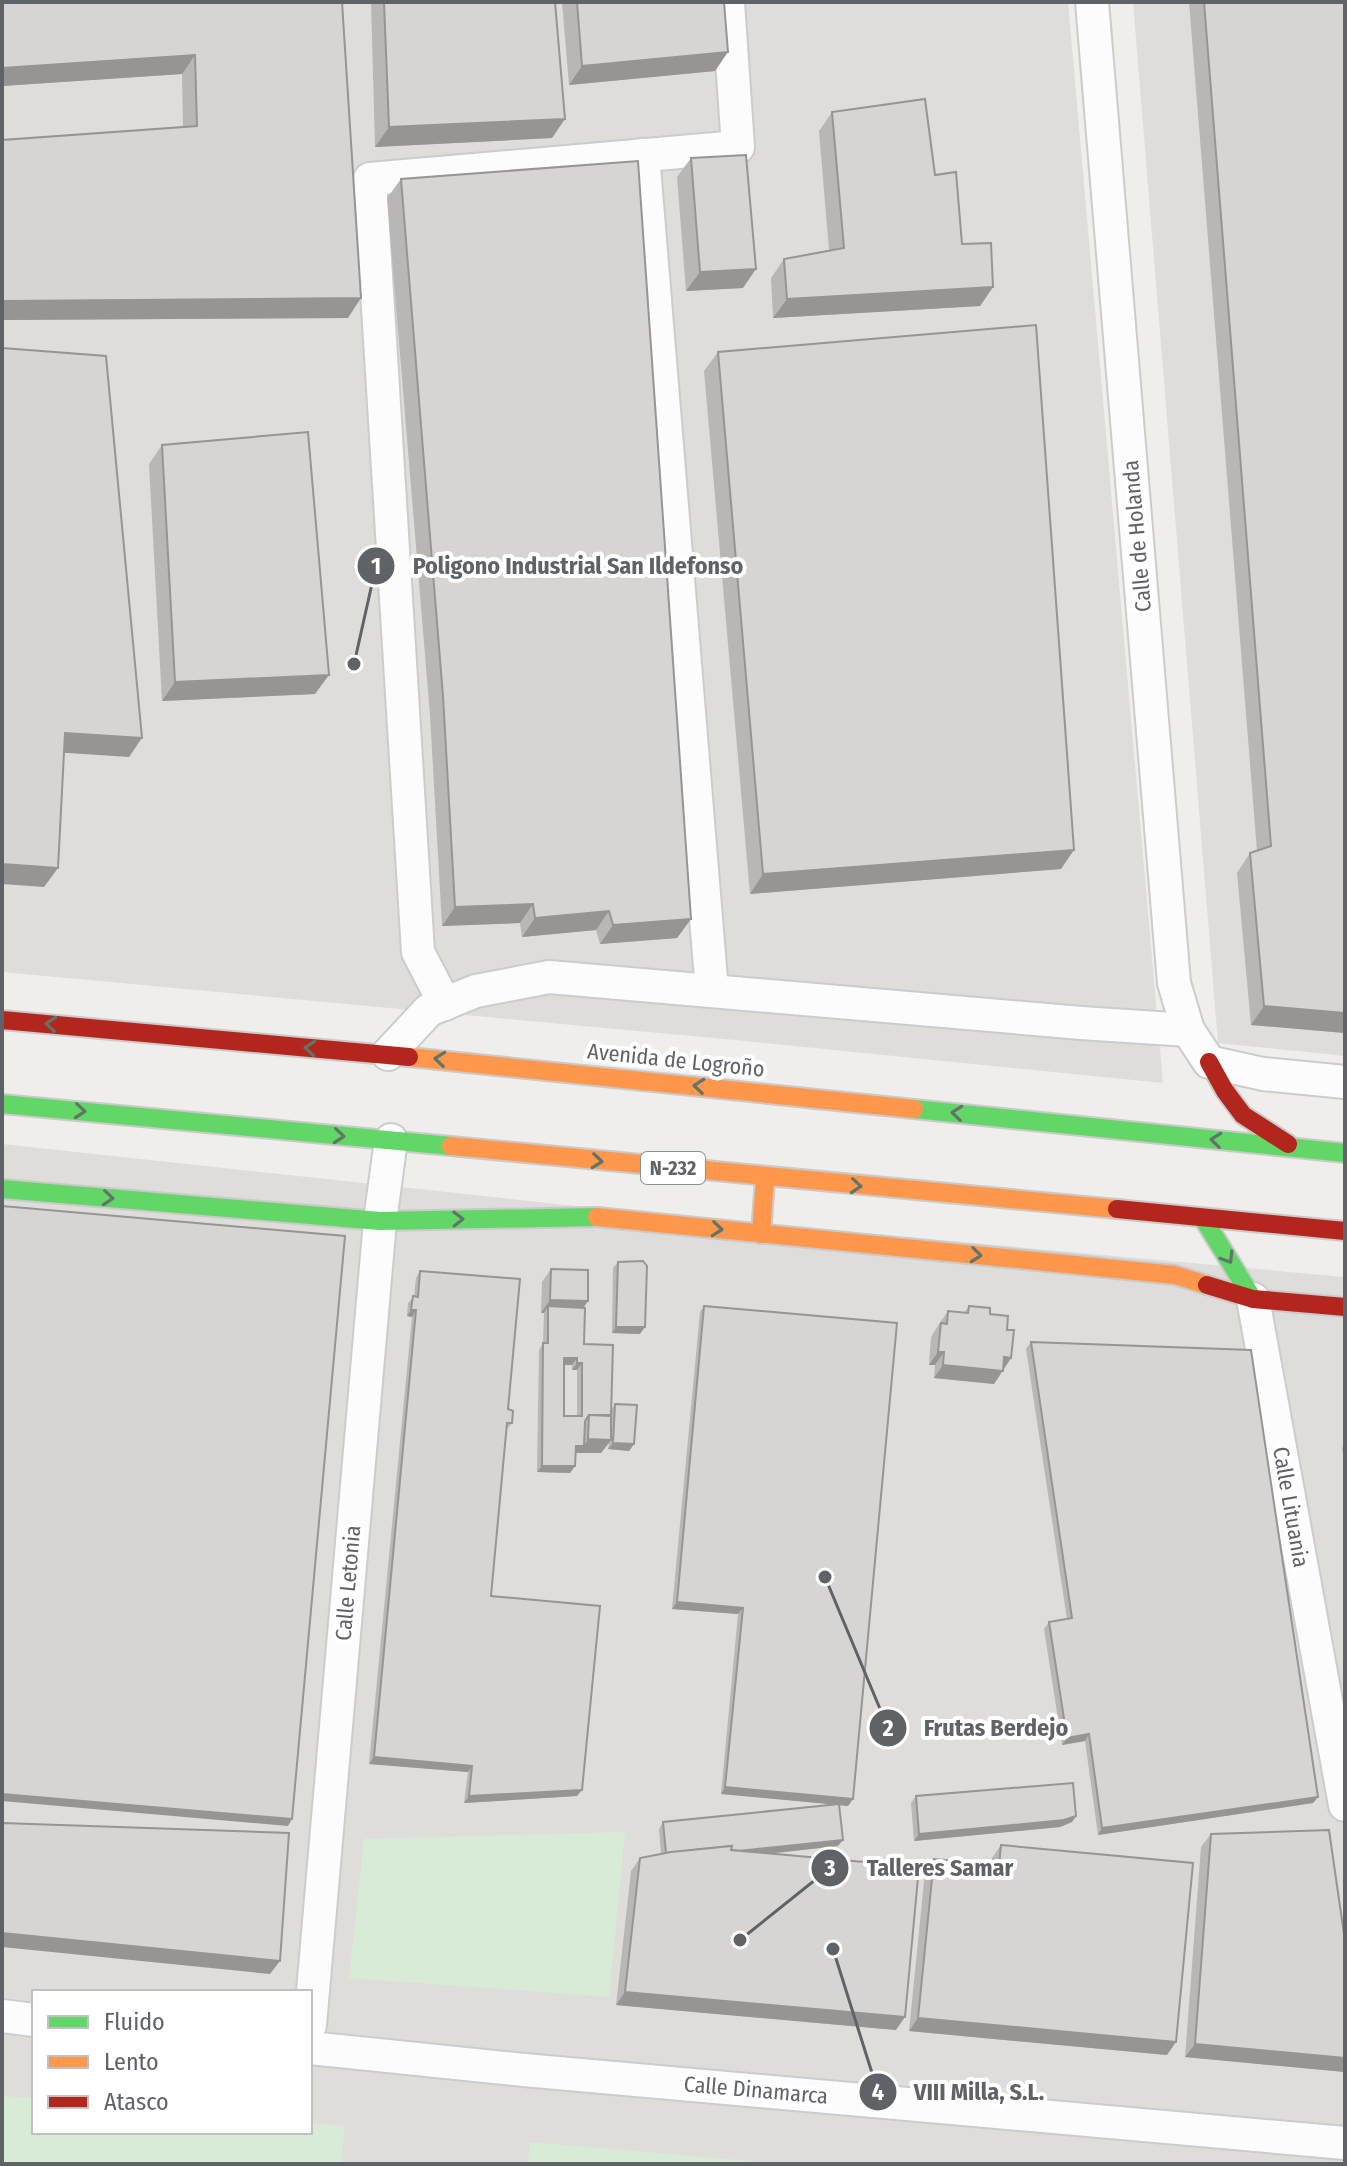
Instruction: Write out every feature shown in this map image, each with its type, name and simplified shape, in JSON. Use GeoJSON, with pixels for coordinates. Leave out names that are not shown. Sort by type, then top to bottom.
{"type":"FeatureCollection","features":[{"type":"Feature","properties":{"kind":"main road","name":"Avenida de Logroño"},"geometry":{"type":"LineString","coordinates":[[2,1020],[388,1054],[1345,1153]]}},
{"type":"Feature","properties":{"kind":"main road"},"geometry":{"type":"LineString","coordinates":[[1209,1062],[1243,1115],[1294,1148]]}},
{"type":"Feature","properties":{"kind":"main road","name":"N-232"},"geometry":{"type":"LineString","coordinates":[[2,1104],[1203,1218],[1271,1232],[1345,1231]]}},
{"type":"Feature","properties":{"kind":"main road"},"geometry":{"type":"LineString","coordinates":[[761,1234],[765,1178]]}},
{"type":"Feature","properties":{"kind":"main road"},"geometry":{"type":"LineString","coordinates":[[2,1189],[380,1221],[585,1216],[1257,1284],[1345,1307]]}},
{"type":"Feature","properties":{"kind":"main road"},"geometry":{"type":"LineString","coordinates":[[1203,1218],[1257,1284]]}},
{"type":"Feature","properties":{"kind":"street"},"geometry":{"type":"LineString","coordinates":[[445,1004],[418,952],[370,179],[738,147],[728,2]]}},
{"type":"Feature","properties":{"kind":"street","name":"Calle de Holanda"},"geometry":{"type":"LineString","coordinates":[[1092,2],[1174,983],[1188,1030],[1209,1062]]}},
{"type":"Feature","properties":{"kind":"street"},"geometry":{"type":"LineString","coordinates":[[643,155],[712,991]]}},
{"type":"Feature","properties":{"kind":"street"},"geometry":{"type":"LineString","coordinates":[[388,1054],[429,1010],[476,991],[549,977],[1188,1030]]}},
{"type":"Feature","properties":{"kind":"street"},"geometry":{"type":"LineString","coordinates":[[1209,1062],[1263,1074],[1345,1082]]}},
{"type":"Feature","properties":{"kind":"street","name":"Calle Letonia"},"geometry":{"type":"LineString","coordinates":[[312,2002],[380,1221],[391,1140]]}},
{"type":"Feature","properties":{"kind":"street","name":"Calle Lituania"},"geometry":{"type":"LineString","coordinates":[[1257,1284],[1345,1805]]}},
{"type":"Feature","properties":{"kind":"street"},"geometry":{"type":"LineString","coordinates":[[2,2016],[32,2020]]}},
{"type":"Feature","properties":{"kind":"street","name":"Calle Dinamarca"},"geometry":{"type":"LineString","coordinates":[[312,2048],[1345,2143]]}},
{"type":"Feature","properties":{"kind":"shaded area"},"geometry":{"type":"Polygon","coordinates":[[[2,2],[1068,2],[1163,1083],[2,972],[2,2]]]}},
{"type":"Feature","properties":{"kind":"shaded area"},"geometry":{"type":"Polygon","coordinates":[[[1133,2],[1345,2],[1345,1056],[1218,1043],[1133,2]]]}},
{"type":"Feature","properties":{"kind":"shaded area"},"geometry":{"type":"Polygon","coordinates":[[[2,1144],[613,1210],[1345,1277],[1345,2164],[2,2164],[2,1144]]]}},
{"type":"Feature","properties":{"kind":"green space"},"geometry":{"type":"Polygon","coordinates":[[[625,1832],[609,1997],[349,1978],[364,1839],[625,1832]]]}},
{"type":"Feature","properties":{"kind":"green space"},"geometry":{"type":"Polygon","coordinates":[[[2,2096],[32,2098],[32,2134],[312,2134],[312,2123],[345,2126],[341,2164],[2,2164],[2,2096]]]}},
{"type":"Feature","properties":{"kind":"green space"},"geometry":{"type":"Polygon","coordinates":[[[530,2142],[750,2161],[750,2164],[528,2164],[530,2142]]]}},
{"type":"Feature","properties":{"kind":"building"},"geometry":{"type":"Polygon","coordinates":[[[2,2],[342,2],[361,298],[2,301],[2,140],[197,126],[195,55],[2,68],[2,2]]]}},
{"type":"Feature","properties":{"kind":"building"},"geometry":{"type":"Polygon","coordinates":[[[384,2],[555,2],[565,119],[389,127],[384,2]]]}},
{"type":"Feature","properties":{"kind":"building"},"geometry":{"type":"Polygon","coordinates":[[[577,2],[724,2],[728,52],[582,66],[577,2]]]}},
{"type":"Feature","properties":{"kind":"building"},"geometry":{"type":"Polygon","coordinates":[[[1204,2],[1345,2],[1345,1013],[1264,1006],[1250,853],[1271,846],[1204,2]]]}},
{"type":"Feature","properties":{"kind":"building"},"geometry":{"type":"Polygon","coordinates":[[[925,99],[935,175],[956,172],[962,244],[991,243],[993,287],[787,299],[784,259],[844,248],[832,112],[925,99]]]}},
{"type":"Feature","properties":{"kind":"building"},"geometry":{"type":"Polygon","coordinates":[[[746,155],[756,269],[700,272],[691,158],[746,155]]]}},
{"type":"Feature","properties":{"kind":"building"},"geometry":{"type":"Polygon","coordinates":[[[638,161],[691,919],[613,925],[609,911],[535,918],[533,904],[455,907],[443,696],[401,179],[638,161]]]}},
{"type":"Feature","properties":{"kind":"building"},"geometry":{"type":"Polygon","coordinates":[[[1036,325],[1074,850],[763,874],[718,352],[1036,325]]]}},
{"type":"Feature","properties":{"kind":"building"},"geometry":{"type":"Polygon","coordinates":[[[2,348],[106,356],[142,738],[65,733],[58,868],[2,864],[2,348]]]}},
{"type":"Feature","properties":{"kind":"building"},"geometry":{"type":"Polygon","coordinates":[[[308,432],[329,675],[175,682],[162,445],[308,432]]]}},
{"type":"Feature","properties":{"kind":"building"},"geometry":{"type":"Polygon","coordinates":[[[2,1206],[345,1236],[292,1819],[2,1794],[2,1206]]]}},
{"type":"Feature","properties":{"kind":"building"},"geometry":{"type":"Polygon","coordinates":[[[643,1261],[647,1266],[645,1327],[616,1327],[618,1262],[643,1261]]]}},
{"type":"Feature","properties":{"kind":"building"},"geometry":{"type":"Polygon","coordinates":[[[551,1269],[588,1270],[588,1301],[550,1300],[551,1269]]]}},
{"type":"Feature","properties":{"kind":"building"},"geometry":{"type":"Polygon","coordinates":[[[420,1271],[520,1279],[508,1409],[513,1411],[512,1423],[507,1423],[491,1596],[600,1606],[582,1790],[469,1796],[472,1766],[374,1757],[416,1310],[411,1310],[413,1296],[418,1297],[420,1271]]]}},
{"type":"Feature","properties":{"kind":"building"},"geometry":{"type":"Polygon","coordinates":[[[548,1306],[585,1308],[584,1344],[613,1345],[611,1415],[589,1415],[585,1421],[584,1446],[576,1446],[575,1466],[542,1466],[543,1343],[548,1343],[548,1306]],[[564,1358],[564,1416],[582,1416],[582,1363],[577,1363],[577,1358],[564,1358]]]}},
{"type":"Feature","properties":{"kind":"building"},"geometry":{"type":"Polygon","coordinates":[[[704,1306],[897,1323],[853,1799],[725,1787],[743,1608],[677,1602],[704,1306]]]}},
{"type":"Feature","properties":{"kind":"building"},"geometry":{"type":"Polygon","coordinates":[[[969,1306],[990,1308],[990,1314],[1008,1316],[1007,1330],[1014,1330],[1011,1358],[1004,1357],[1003,1371],[943,1365],[944,1352],[938,1352],[941,1323],[947,1324],[948,1311],[968,1313],[969,1306]]]}},
{"type":"Feature","properties":{"kind":"building"},"geometry":{"type":"Polygon","coordinates":[[[1031,1342],[1251,1350],[1318,1797],[1102,1828],[1089,1734],[1067,1738],[1049,1622],[1072,1618],[1031,1342]]]}},
{"type":"Feature","properties":{"kind":"building"},"geometry":{"type":"Polygon","coordinates":[[[615,1404],[637,1405],[634,1444],[613,1443],[615,1404]]]}},
{"type":"Feature","properties":{"kind":"building"},"geometry":{"type":"Polygon","coordinates":[[[589,1415],[611,1416],[611,1440],[588,1439],[589,1415]]]}},
{"type":"Feature","properties":{"kind":"building"},"geometry":{"type":"Polygon","coordinates":[[[1073,1783],[1076,1816],[1064,1820],[919,1834],[916,1796],[1073,1783]]]}},
{"type":"Feature","properties":{"kind":"building"},"geometry":{"type":"Polygon","coordinates":[[[839,1804],[843,1840],[738,1851],[731,1850],[732,1846],[666,1853],[663,1822],[839,1804]]]}},
{"type":"Feature","properties":{"kind":"building"},"geometry":{"type":"Polygon","coordinates":[[[2,1823],[289,1833],[280,1961],[2,1933],[2,1823]]]}},
{"type":"Feature","properties":{"kind":"building"},"geometry":{"type":"Polygon","coordinates":[[[1329,1830],[1345,1941],[1345,2058],[1195,2044],[1211,1834],[1329,1830]]]}},
{"type":"Feature","properties":{"kind":"building"},"geometry":{"type":"Polygon","coordinates":[[[1001,1845],[1193,1863],[1176,2042],[918,2018],[934,1859],[999,1865],[1001,1845]]]}},
{"type":"Feature","properties":{"kind":"building"},"geometry":{"type":"Polygon","coordinates":[[[732,1846],[731,1850],[919,1867],[905,2017],[625,1992],[640,1858],[732,1846]]]}},
{"type":"Feature","properties":{"kind":"traffic: fast"},"geometry":{"type":"LineString","coordinates":[[2,1104],[451,1146]]}},
{"type":"Feature","properties":{"kind":"traffic: fast"},"geometry":{"type":"LineString","coordinates":[[914,1109],[1345,1153]]}},
{"type":"Feature","properties":{"kind":"traffic: fast"},"geometry":{"type":"LineString","coordinates":[[2,1189],[380,1221],[597,1217]]}},
{"type":"Feature","properties":{"kind":"traffic: fast"},"geometry":{"type":"LineString","coordinates":[[1203,1218],[1253,1299]]}},
{"type":"Feature","properties":{"kind":"traffic: slow"},"geometry":{"type":"LineString","coordinates":[[409,1057],[914,1109]]}},
{"type":"Feature","properties":{"kind":"traffic: slow"},"geometry":{"type":"LineString","coordinates":[[451,1146],[1117,1209]]}},
{"type":"Feature","properties":{"kind":"traffic: slow"},"geometry":{"type":"LineString","coordinates":[[761,1234],[765,1178]]}},
{"type":"Feature","properties":{"kind":"traffic: slow"},"geometry":{"type":"LineString","coordinates":[[597,1217],[1175,1275],[1207,1285]]}},
{"type":"Feature","properties":{"kind":"traffic: jam"},"geometry":{"type":"LineString","coordinates":[[2,1020],[409,1057]]}},
{"type":"Feature","properties":{"kind":"traffic: jam"},"geometry":{"type":"LineString","coordinates":[[1209,1062],[1243,1115],[1288,1144]]}},
{"type":"Feature","properties":{"kind":"traffic: jam"},"geometry":{"type":"LineString","coordinates":[[1117,1209],[1345,1231]]}},
{"type":"Feature","properties":{"kind":"traffic: jam"},"geometry":{"type":"LineString","coordinates":[[1207,1285],[1253,1299],[1345,1307]]}},
{"type":"Feature","properties":{"kind":"place","name":"Poligono Industrial San Ildefonso"},"geometry":{"type":"Point","coordinates":[354,664]}},
{"type":"Feature","properties":{"kind":"place","name":"Frutas Berdejo"},"geometry":{"type":"Point","coordinates":[825,1577]}},
{"type":"Feature","properties":{"kind":"place","name":"Talleres Samar"},"geometry":{"type":"Point","coordinates":[740,1940]}},
{"type":"Feature","properties":{"kind":"place","name":"VIII Milla, S.L."},"geometry":{"type":"Point","coordinates":[833,1949]}}]}
